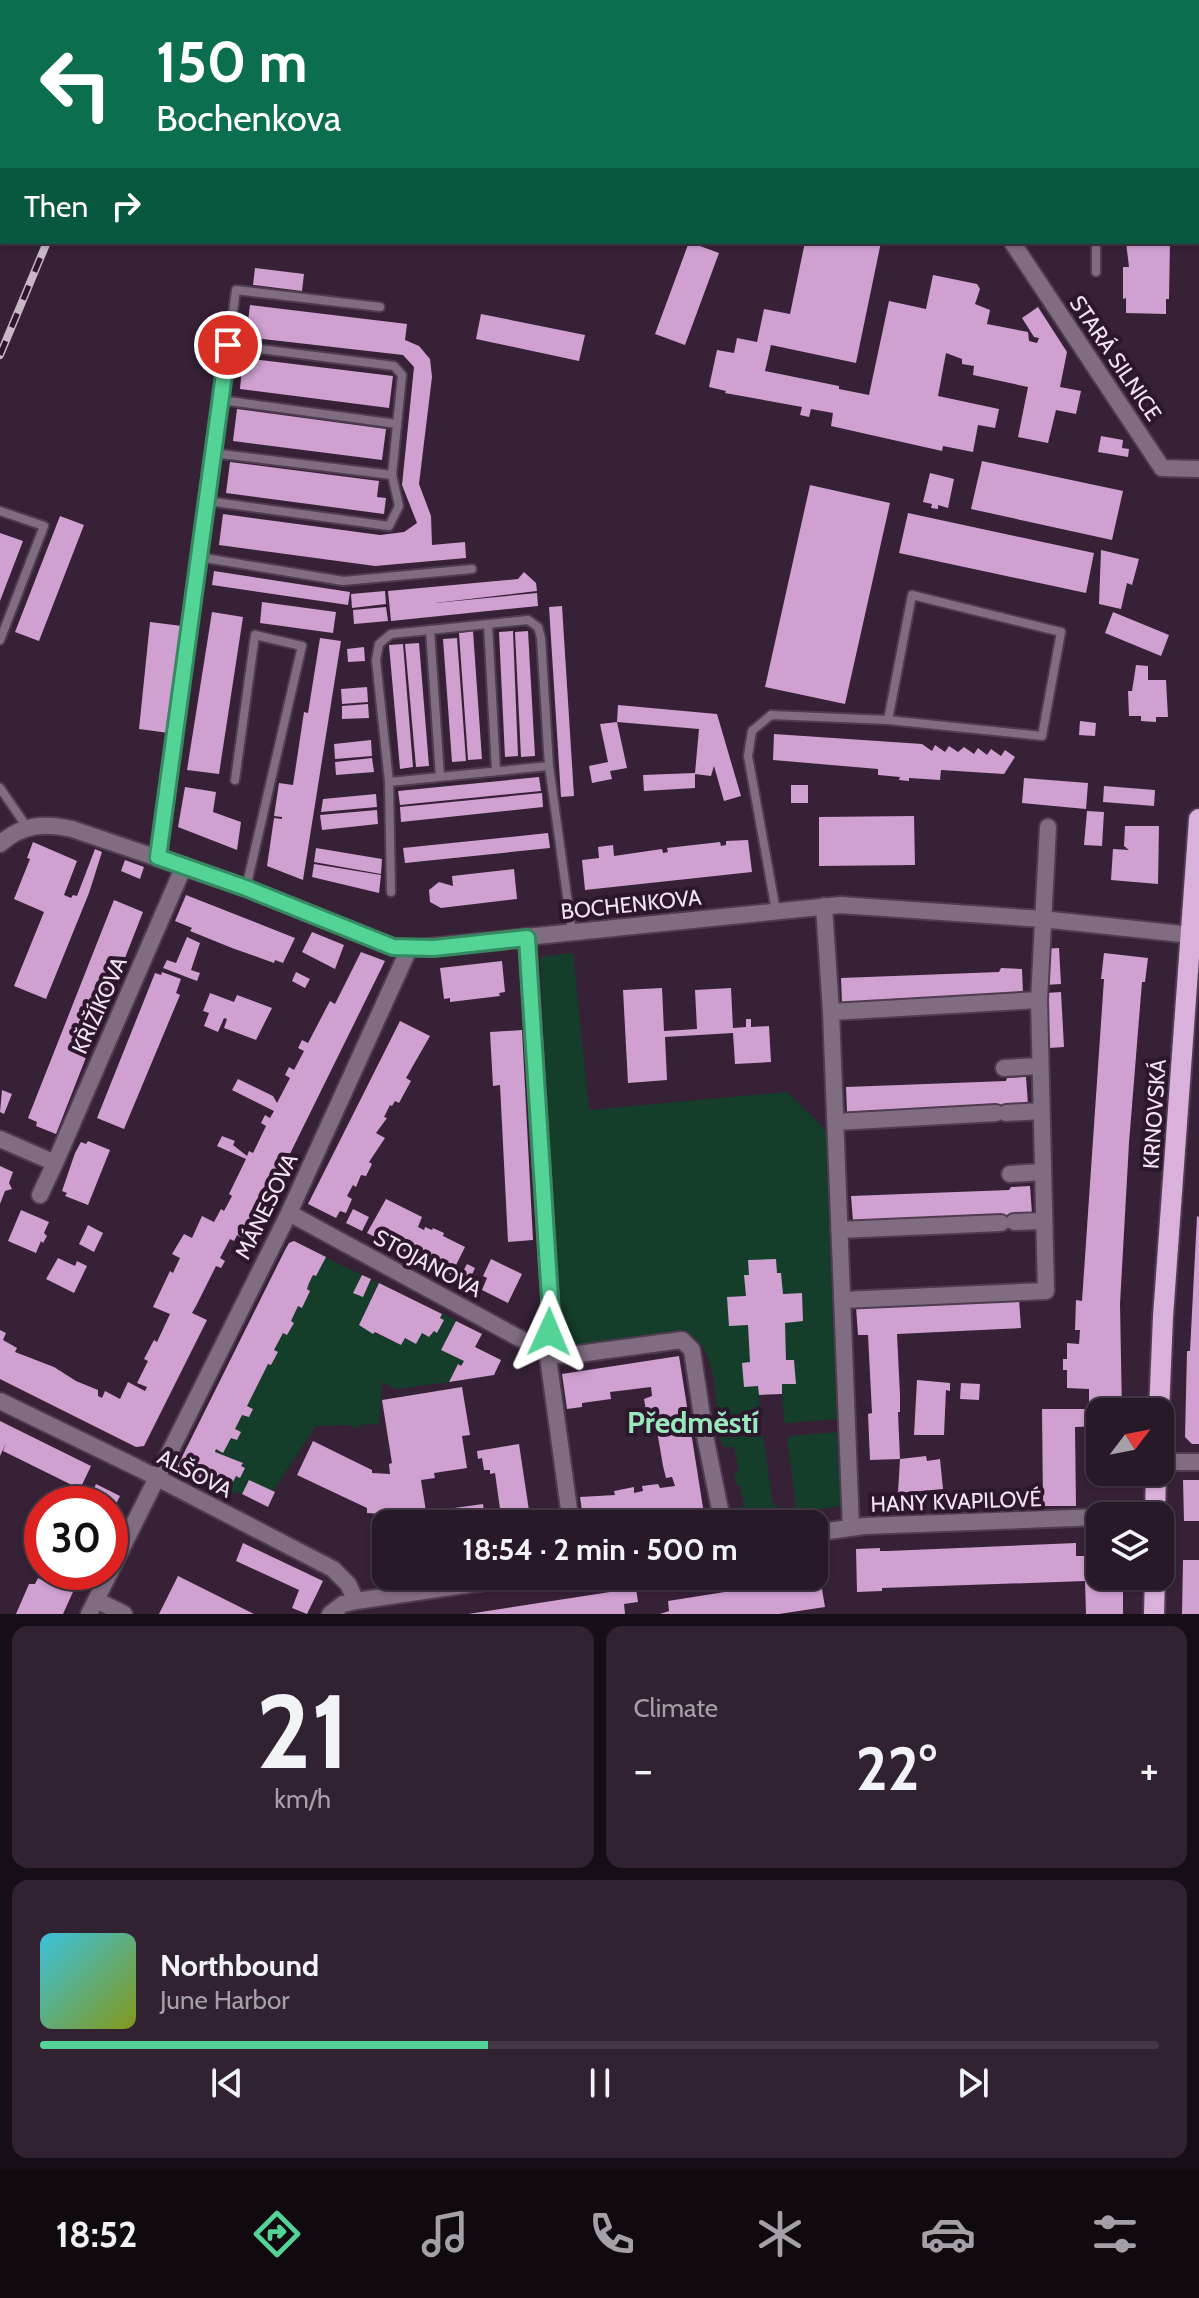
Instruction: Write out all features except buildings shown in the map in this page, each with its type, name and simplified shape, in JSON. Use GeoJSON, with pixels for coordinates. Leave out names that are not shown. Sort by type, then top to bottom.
{"type":"FeatureCollection","features":[{"type":"Feature","properties":{"kind":"main road","name":"KRNOVSKÁ"},"geometry":{"type":"LineString","coordinates":[[1160,1398],[1199,819]]}},
{"type":"Feature","properties":{"kind":"main road"},"geometry":{"type":"LineString","coordinates":[[1154,1614],[1155,1590]]}},
{"type":"Feature","properties":{"kind":"street","name":"STARÁ SILNICE"},"geometry":{"type":"LineString","coordinates":[[1013,244],[1162,468],[1199,469]]}},
{"type":"Feature","properties":{"kind":"street","name":"BOCHENKOVA"},"geometry":{"type":"LineString","coordinates":[[27,827],[49,824],[72,829],[246,888],[393,947],[409,949],[824,906],[1042,919],[1191,935]]}},
{"type":"Feature","properties":{"kind":"street"},"geometry":{"type":"LineString","coordinates":[[0,844],[27,827]]}},
{"type":"Feature","properties":{"kind":"street"},"geometry":{"type":"LineString","coordinates":[[842,1300],[1046,1291],[1039,1000],[1048,827]]}},
{"type":"Feature","properties":{"kind":"street","name":"KŘIŽÍKOVA"},"geometry":{"type":"LineString","coordinates":[[40,1195],[184,866]]}},
{"type":"Feature","properties":{"kind":"street"},"geometry":{"type":"LineString","coordinates":[[824,906],[836,1122],[851,1528]]}},
{"type":"Feature","properties":{"kind":"street"},"geometry":{"type":"LineString","coordinates":[[527,938],[551,1314],[547,1350],[569,1510]]}},
{"type":"Feature","properties":{"kind":"street","name":"MÁNESOVA"},"geometry":{"type":"LineString","coordinates":[[93,1607],[289,1213],[409,949]]}},
{"type":"Feature","properties":{"kind":"street"},"geometry":{"type":"LineString","coordinates":[[831,1012],[1039,1000]]}},
{"type":"Feature","properties":{"kind":"street"},"geometry":{"type":"LineString","coordinates":[[1004,1068],[1040,1066]]}},
{"type":"Feature","properties":{"kind":"street"},"geometry":{"type":"LineString","coordinates":[[836,1122],[1041,1111]]}},
{"type":"Feature","properties":{"kind":"street"},"geometry":{"type":"LineString","coordinates":[[0,1139],[55,1163]]}},
{"type":"Feature","properties":{"kind":"street"},"geometry":{"type":"LineString","coordinates":[[1010,1174],[1042,1172]]}},
{"type":"Feature","properties":{"kind":"street","name":"STOJANOVA"},"geometry":{"type":"LineString","coordinates":[[289,1213],[547,1350]]}},
{"type":"Feature","properties":{"kind":"street"},"geometry":{"type":"LineString","coordinates":[[839,1230],[1042,1221]]}},
{"type":"Feature","properties":{"kind":"street"},"geometry":{"type":"LineString","coordinates":[[547,1350],[565,1356],[682,1340],[688,1344],[692,1350],[720,1510]]}},
{"type":"Feature","properties":{"kind":"street","name":"ALŠOVA"},"geometry":{"type":"LineString","coordinates":[[0,1401],[333,1569],[348,1584],[356,1601]]}},
{"type":"Feature","properties":{"kind":"street"},"geometry":{"type":"LineString","coordinates":[[1174,1462],[1199,1462]]}},
{"type":"Feature","properties":{"kind":"street","name":"HANY KVAPILOVÉ"},"geometry":{"type":"LineString","coordinates":[[828,1531],[1086,1518]]}},
{"type":"Feature","properties":{"kind":"street"},"geometry":{"type":"LineString","coordinates":[[330,1614],[343,1604],[431,1590]]}},
{"type":"Feature","properties":{"kind":"street"},"geometry":{"type":"LineString","coordinates":[[93,1607],[124,1614]]}},
{"type":"Feature","properties":{"kind":"lane"},"geometry":{"type":"LineString","coordinates":[[1096,244],[1096,272]]}},
{"type":"Feature","properties":{"kind":"lane"},"geometry":{"type":"LineString","coordinates":[[158,857],[236,290],[380,307]]}},
{"type":"Feature","properties":{"kind":"lane"},"geometry":{"type":"LineString","coordinates":[[207,501],[389,526],[399,506],[392,475],[402,375],[394,366],[228,345]]}},
{"type":"Feature","properties":{"kind":"lane"},"geometry":{"type":"LineString","coordinates":[[221,400],[397,424]]}},
{"type":"Feature","properties":{"kind":"lane"},"geometry":{"type":"LineString","coordinates":[[213,453],[392,475]]}},
{"type":"Feature","properties":{"kind":"lane"},"geometry":{"type":"LineString","coordinates":[[0,511],[44,526],[0,640]]}},
{"type":"Feature","properties":{"kind":"lane"},"geometry":{"type":"LineString","coordinates":[[199,557],[343,581],[472,569]]}},
{"type":"Feature","properties":{"kind":"lane"},"geometry":{"type":"LineString","coordinates":[[776,911],[748,756],[752,731],[771,715],[888,720],[1042,736],[1061,632],[912,595],[888,720]]}},
{"type":"Feature","properties":{"kind":"lane"},"geometry":{"type":"LineString","coordinates":[[391,892],[389,782],[376,660],[379,644],[391,634],[528,620],[538,627],[549,766],[572,933]]}},
{"type":"Feature","properties":{"kind":"lane"},"geometry":{"type":"LineString","coordinates":[[488,624],[496,771]]}},
{"type":"Feature","properties":{"kind":"lane"},"geometry":{"type":"LineString","coordinates":[[430,630],[440,777]]}},
{"type":"Feature","properties":{"kind":"lane"},"geometry":{"type":"LineString","coordinates":[[235,780],[255,635],[302,646],[246,888]]}},
{"type":"Feature","properties":{"kind":"lane"},"geometry":{"type":"LineString","coordinates":[[389,782],[549,766]]}},
{"type":"Feature","properties":{"kind":"lane"},"geometry":{"type":"LineString","coordinates":[[0,788],[27,827]]}},
{"type":"Feature","properties":{"kind":"green space"},"geometry":{"type":"Polygon","coordinates":[[[573,953],[589,1110],[787,1092],[824,1128],[837,1164],[827,1165],[837,1419],[784,1423],[782,1394],[759,1395],[761,1424],[719,1427],[710,1362],[705,1350],[688,1333],[589,1349],[560,1349],[540,959],[573,953]]]}},
{"type":"Feature","properties":{"kind":"green space"},"geometry":{"type":"Polygon","coordinates":[[[325,1257],[362,1275],[354,1293],[363,1297],[372,1280],[378,1283],[359,1325],[400,1345],[404,1338],[416,1343],[421,1333],[428,1337],[433,1331],[437,1332],[443,1320],[440,1318],[442,1313],[456,1321],[441,1350],[464,1361],[461,1366],[457,1364],[449,1382],[396,1389],[382,1382],[379,1424],[360,1425],[358,1429],[349,1425],[316,1426],[273,1491],[242,1494],[236,1491],[234,1494],[228,1491],[235,1476],[239,1478],[244,1467],[241,1462],[214,1452],[230,1437],[236,1440],[240,1432],[235,1429],[242,1415],[248,1417],[252,1409],[246,1406],[267,1363],[277,1352],[274,1350],[297,1306],[301,1308],[310,1291],[306,1288],[325,1257]]]}},
{"type":"Feature","properties":{"kind":"green space"},"geometry":{"type":"Polygon","coordinates":[[[837,1432],[840,1495],[846,1495],[847,1505],[816,1510],[794,1510],[792,1507],[796,1506],[787,1440],[791,1436],[837,1432]]]}},
{"type":"Feature","properties":{"kind":"green space"},"geometry":{"type":"Polygon","coordinates":[[[763,1435],[772,1499],[779,1510],[731,1510],[744,1506],[740,1485],[736,1485],[734,1474],[739,1472],[734,1447],[723,1447],[720,1437],[763,1435]]]}},
{"type":"Feature","properties":{"kind":"railway"},"geometry":{"type":"LineString","coordinates":[[0,355],[46,244]]}},
{"type":"Feature","properties":{"kind":"district","name":"Předměstí"},"geometry":{"type":"Point","coordinates":[693,1423]}},
{"type":"Feature","properties":{"kind":"route"},"geometry":{"type":"LineString","coordinates":[[228,345],[158,857],[246,888],[393,947],[434,948],[527,938],[551,1314],[549,1332]]}}]}
